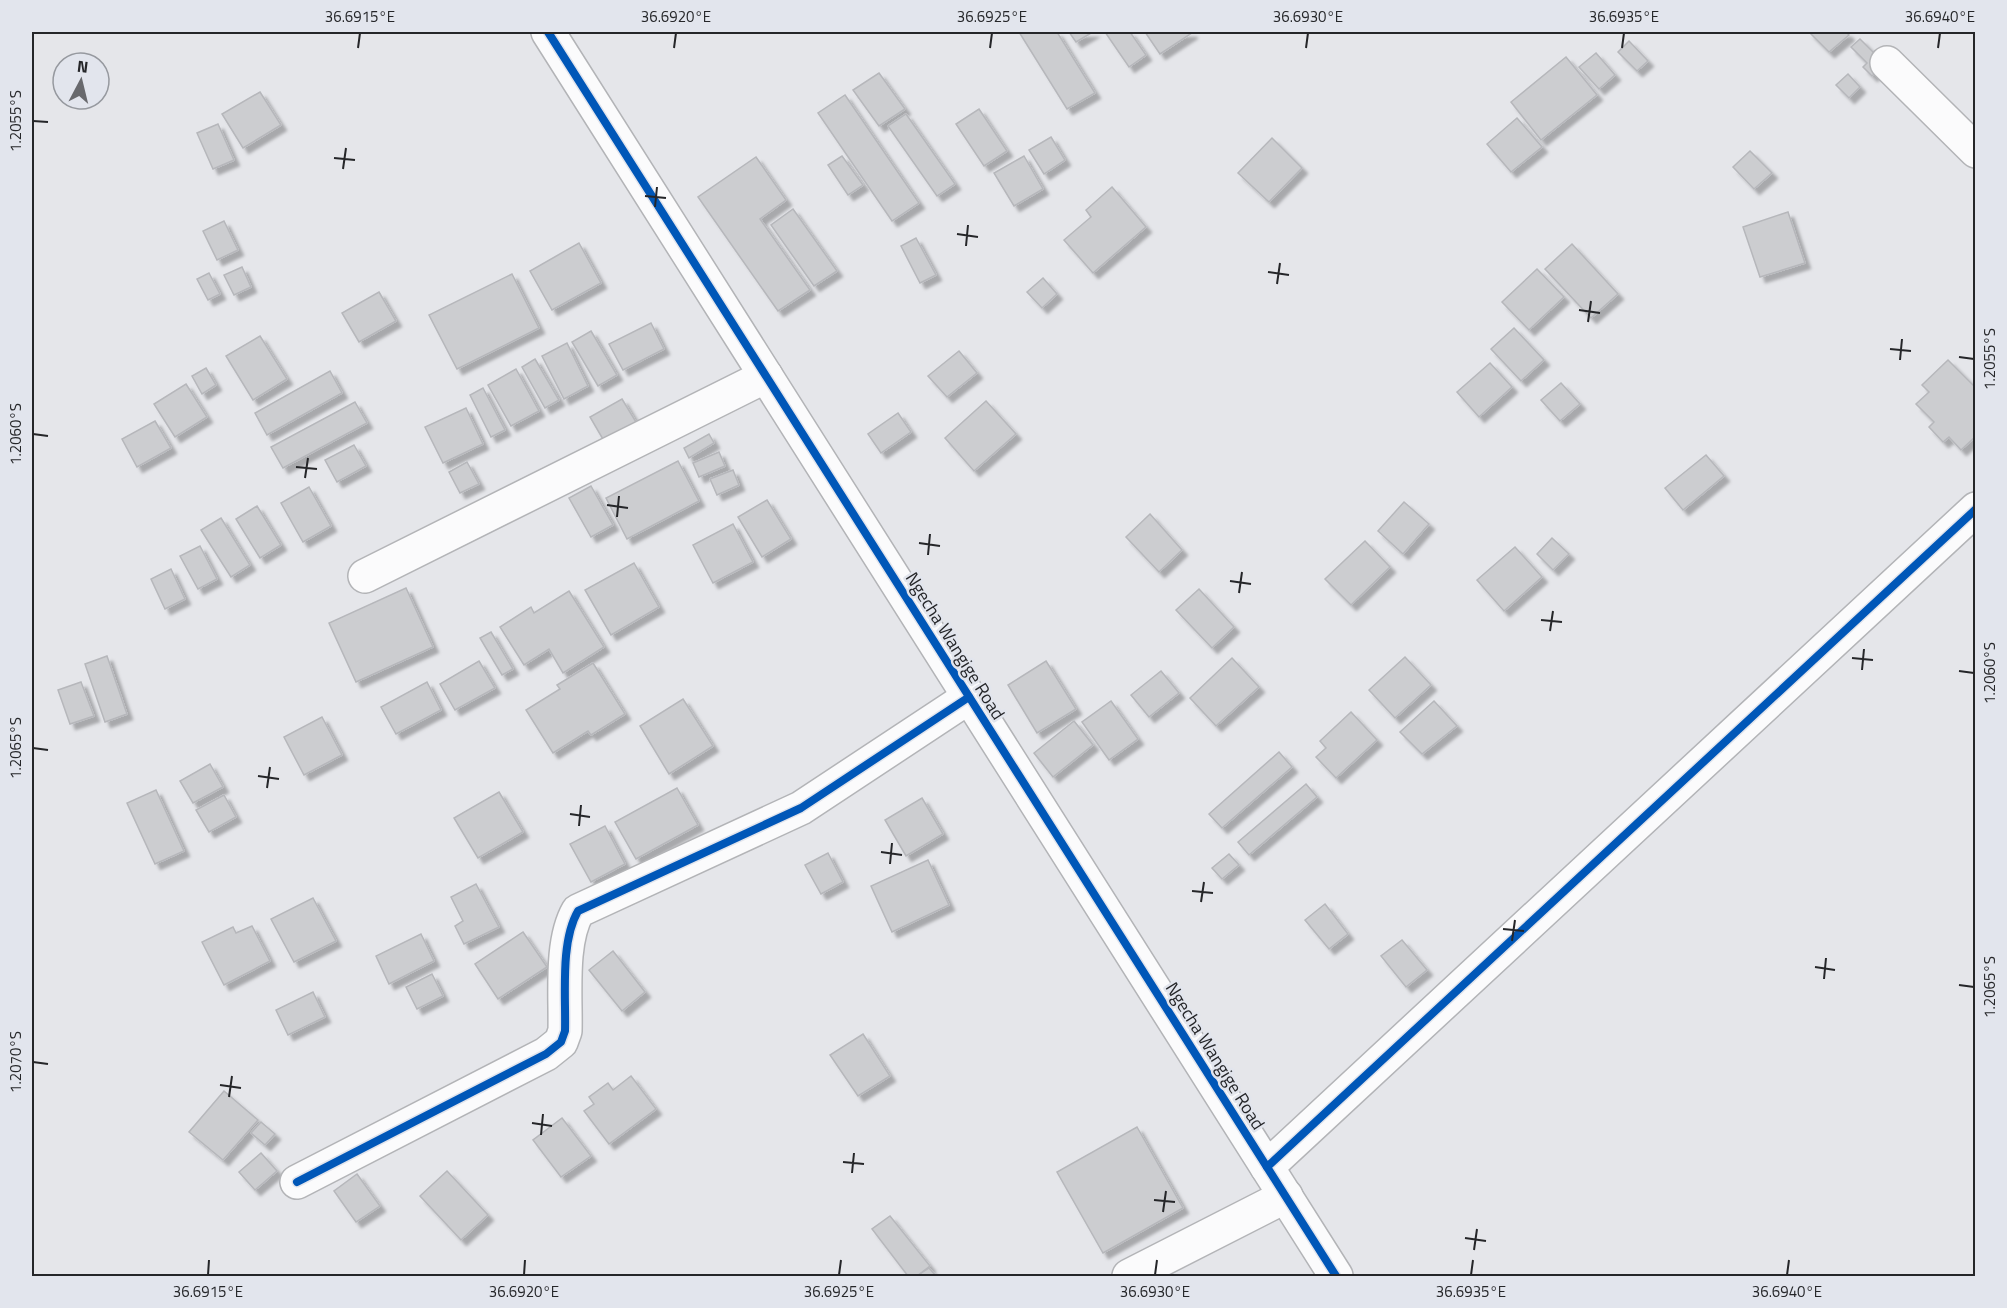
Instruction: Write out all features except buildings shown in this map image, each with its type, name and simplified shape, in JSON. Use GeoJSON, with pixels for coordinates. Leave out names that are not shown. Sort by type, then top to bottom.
{"type":"FeatureCollection","features":[{"type":"Feature","properties":{"kind":"street","name":"Ngecha Wangige Road"},"geometry":{"type":"LineString","coordinates":[[548,32],[1336,1276]]}},
{"type":"Feature","properties":{"kind":"street"},"geometry":{"type":"LineString","coordinates":[[1887,63],[1976,152]]}},
{"type":"Feature","properties":{"kind":"street"},"geometry":{"type":"LineString","coordinates":[[365,576],[766,376]]}},
{"type":"Feature","properties":{"kind":"street"},"geometry":{"type":"LineString","coordinates":[[1267,1167],[1976,509]]}},
{"type":"Feature","properties":{"kind":"street"},"geometry":{"type":"LineString","coordinates":[[297,1182],[546,1054],[561,1042],[565,1032],[568,946],[571,924],[578,911],[801,808],[969,697]]}},
{"type":"Feature","properties":{"kind":"street"},"geometry":{"type":"LineString","coordinates":[[1129,1276],[1286,1196]]}},
{"type":"Feature","properties":{"kind":"cycle path"},"geometry":{"type":"LineString","coordinates":[[548,32],[1336,1276]]}},
{"type":"Feature","properties":{"kind":"cycle path"},"geometry":{"type":"LineString","coordinates":[[1267,1167],[1976,509]]}},
{"type":"Feature","properties":{"kind":"cycle path"},"geometry":{"type":"LineString","coordinates":[[297,1182],[546,1054],[561,1042],[565,1031],[566,953],[572,924],[578,911],[801,808],[969,697]]}}]}
